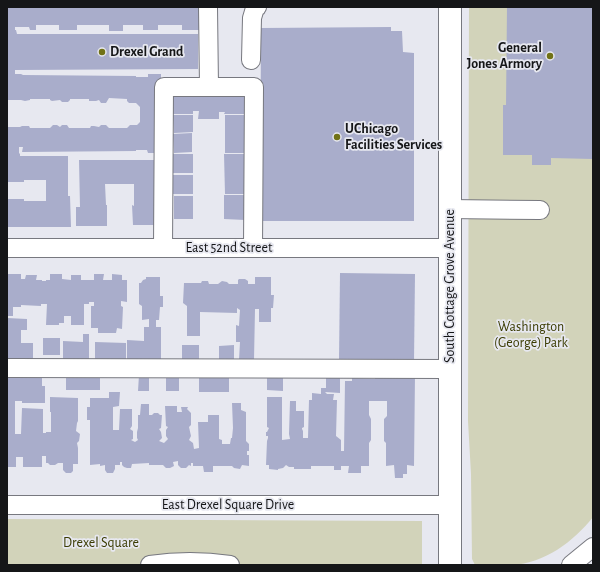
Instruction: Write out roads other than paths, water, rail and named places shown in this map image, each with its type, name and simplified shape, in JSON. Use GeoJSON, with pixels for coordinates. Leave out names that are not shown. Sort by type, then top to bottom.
{"type":"FeatureCollection","features":[{"type":"Feature","properties":{"kind":"main road","name":"South Cottage Grove Avenue"},"geometry":{"type":"LineString","coordinates":[[450,7],[450,565]]}},
{"type":"Feature","properties":{"kind":"street"},"geometry":{"type":"LineString","coordinates":[[208,7],[209,87]]}},
{"type":"Feature","properties":{"kind":"street"},"geometry":{"type":"LineString","coordinates":[[251,60],[252,18],[255,8],[257,7]]}},
{"type":"Feature","properties":{"kind":"street"},"geometry":{"type":"LineString","coordinates":[[163,248],[164,87],[254,87],[253,248]]}},
{"type":"Feature","properties":{"kind":"street"},"geometry":{"type":"LineString","coordinates":[[450,209],[540,210]]}},
{"type":"Feature","properties":{"kind":"street","name":"East 52nd Street"},"geometry":{"type":"LineString","coordinates":[[7,248],[450,248]]}},
{"type":"Feature","properties":{"kind":"street"},"geometry":{"type":"LineString","coordinates":[[7,368],[450,370]]}},
{"type":"Feature","properties":{"kind":"street","name":"East Drexel Square Drive"},"geometry":{"type":"LineString","coordinates":[[7,505],[450,505]]}},
{"type":"Feature","properties":{"kind":"street"},"geometry":{"type":"LineString","coordinates":[[571,565],[593,547]]}},
{"type":"Feature","properties":{"kind":"street"},"geometry":{"type":"LineString","coordinates":[[150,565],[192,562],[230,565]]}},
{"type":"Feature","properties":{"kind":"place","name":"Drexel Grand"},"geometry":{"type":"Point","coordinates":[102,52]}},
{"type":"Feature","properties":{"kind":"place","name":"General Jones Armory"},"geometry":{"type":"Point","coordinates":[550,56]}},
{"type":"Feature","properties":{"kind":"place","name":"UChicago Facilities Services"},"geometry":{"type":"Point","coordinates":[337,137]}},
{"type":"Feature","properties":{"kind":"park label","name":"Washington (George) Park"},"geometry":{"type":"Point","coordinates":[531,336]}},
{"type":"Feature","properties":{"kind":"park label","name":"Drexel Square"},"geometry":{"type":"Point","coordinates":[101,543]}}]}
